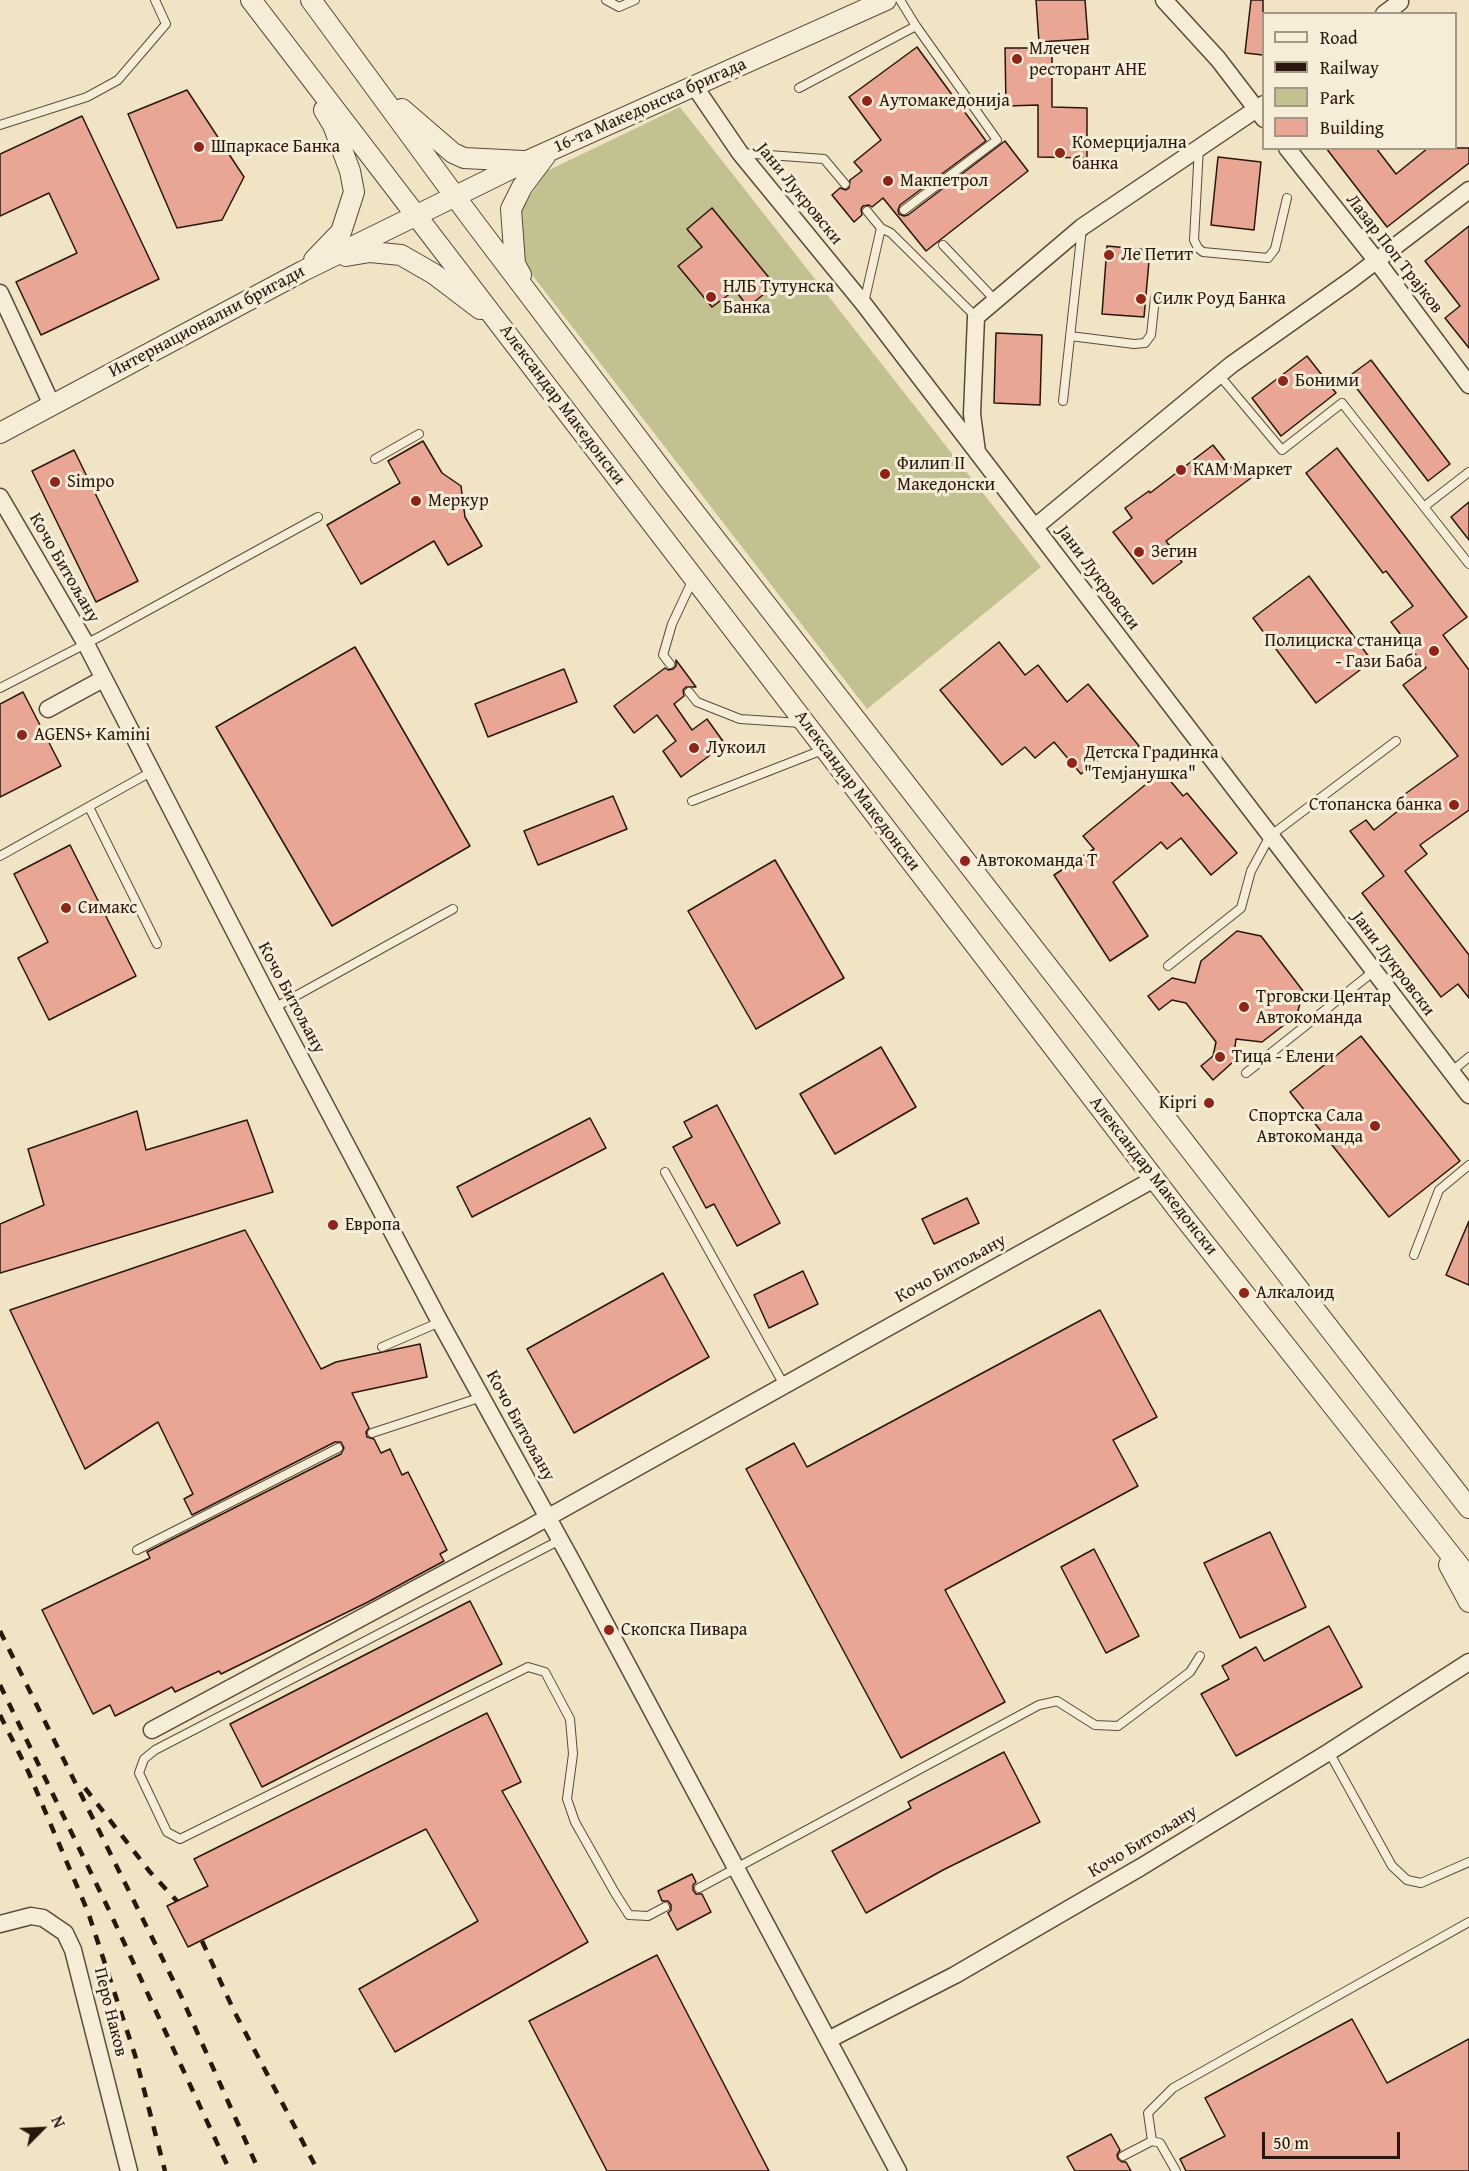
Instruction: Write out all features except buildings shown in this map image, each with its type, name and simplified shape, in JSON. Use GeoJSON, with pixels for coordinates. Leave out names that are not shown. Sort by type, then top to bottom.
{"type":"FeatureCollection","features":[{"type":"Feature","properties":{"kind":"street","name":"Александар Македонски"},"geometry":{"type":"LineString","coordinates":[[250,0],[1154,1179],[1469,1578]]}},
{"type":"Feature","properties":{"kind":"street"},"geometry":{"type":"LineString","coordinates":[[310,0],[674,486],[1469,1508]]}},
{"type":"Feature","properties":{"kind":"street","name":"16-та Македонска бригада"},"geometry":{"type":"LineString","coordinates":[[416,215],[527,161],[888,0]]}},
{"type":"Feature","properties":{"kind":"street"},"geometry":{"type":"LineString","coordinates":[[977,453],[972,414],[976,317],[1082,227],[1199,147],[1261,111],[1218,59],[1164,0]]}},
{"type":"Feature","properties":{"kind":"street"},"geometry":{"type":"LineString","coordinates":[[1387,12],[1400,2]]}},
{"type":"Feature","properties":{"kind":"street"},"geometry":{"type":"LineString","coordinates":[[287,49],[333,125],[350,171],[354,192],[341,232],[303,271]]}},
{"type":"Feature","properties":{"kind":"street"},"geometry":{"type":"LineString","coordinates":[[373,83],[453,153],[464,158],[527,161]]}},
{"type":"Feature","properties":{"kind":"street","name":"Јани Лукровски"},"geometry":{"type":"LineString","coordinates":[[695,87],[740,153],[864,303],[1469,1095]]}},
{"type":"Feature","properties":{"kind":"street","name":"Лазар Поп Трајков"},"geometry":{"type":"LineString","coordinates":[[1289,150],[1469,385]]}},
{"type":"Feature","properties":{"kind":"street"},"geometry":{"type":"LineString","coordinates":[[548,152],[522,187],[511,209],[515,264],[549,321]]}},
{"type":"Feature","properties":{"kind":"street"},"geometry":{"type":"LineString","coordinates":[[1035,527],[1218,375],[1376,261],[1469,190]]}},
{"type":"Feature","properties":{"kind":"street","name":"Интернационални бригади"},"geometry":{"type":"LineString","coordinates":[[0,433],[303,271],[416,215]]}},
{"type":"Feature","properties":{"kind":"street"},"geometry":{"type":"LineString","coordinates":[[326,260],[370,252],[401,255],[434,274],[501,325]]}},
{"type":"Feature","properties":{"kind":"street"},"geometry":{"type":"LineString","coordinates":[[0,294],[52,405]]}},
{"type":"Feature","properties":{"kind":"street","name":"Кочо Битољану"},"geometry":{"type":"LineString","coordinates":[[0,497],[86,644],[274,1008],[440,1322],[548,1517],[898,2171]]}},
{"type":"Feature","properties":{"kind":"street"},"geometry":{"type":"LineString","coordinates":[[48,709],[104,679]]}},
{"type":"Feature","properties":{"kind":"street","name":"Кочо Битољану"},"geometry":{"type":"LineString","coordinates":[[152,1730],[548,1517],[1154,1179]]}},
{"type":"Feature","properties":{"kind":"street"},"geometry":{"type":"LineString","coordinates":[[1429,1526],[1469,1602]]}},
{"type":"Feature","properties":{"kind":"street","name":"Кочо Битољану"},"geometry":{"type":"LineString","coordinates":[[828,2040],[955,1975],[1141,1867],[1329,1752],[1469,1662]]}},
{"type":"Feature","properties":{"kind":"street","name":"Перо Наков"},"geometry":{"type":"LineString","coordinates":[[0,1924],[31,1916],[43,1918],[65,1933],[73,1950],[129,2171]]}},
{"type":"Feature","properties":{"kind":"lane"},"geometry":{"type":"LineString","coordinates":[[0,125],[87,97],[118,80],[166,24],[155,0]]}},
{"type":"Feature","properties":{"kind":"lane"},"geometry":{"type":"LineString","coordinates":[[606,0],[619,7],[635,0]]}},
{"type":"Feature","properties":{"kind":"lane"},"geometry":{"type":"LineString","coordinates":[[888,0],[916,26],[997,140],[904,210]]}},
{"type":"Feature","properties":{"kind":"lane"},"geometry":{"type":"LineString","coordinates":[[800,88],[916,26]]}},
{"type":"Feature","properties":{"kind":"lane"},"geometry":{"type":"LineString","coordinates":[[1199,147],[1194,240],[1203,252],[1268,258],[1275,249],[1287,198]]}},
{"type":"Feature","properties":{"kind":"lane"},"geometry":{"type":"LineString","coordinates":[[740,153],[824,159],[846,184]]}},
{"type":"Feature","properties":{"kind":"lane"},"geometry":{"type":"LineString","coordinates":[[867,211],[881,228],[891,233],[976,317]]}},
{"type":"Feature","properties":{"kind":"lane"},"geometry":{"type":"LineString","coordinates":[[1063,401],[1082,227]]}},
{"type":"Feature","properties":{"kind":"lane"},"geometry":{"type":"LineString","coordinates":[[864,303],[881,228]]}},
{"type":"Feature","properties":{"kind":"lane"},"geometry":{"type":"LineString","coordinates":[[944,245],[995,300]]}},
{"type":"Feature","properties":{"kind":"lane"},"geometry":{"type":"LineString","coordinates":[[1070,336],[1134,344],[1145,343],[1151,335],[1155,298]]}},
{"type":"Feature","properties":{"kind":"lane"},"geometry":{"type":"LineString","coordinates":[[1218,375],[1281,450],[1342,403],[1469,564]]}},
{"type":"Feature","properties":{"kind":"lane"},"geometry":{"type":"LineString","coordinates":[[375,459],[419,434]]}},
{"type":"Feature","properties":{"kind":"lane"},"geometry":{"type":"LineString","coordinates":[[1425,506],[1469,472]]}},
{"type":"Feature","properties":{"kind":"lane"},"geometry":{"type":"LineString","coordinates":[[0,688],[86,644],[318,517]]}},
{"type":"Feature","properties":{"kind":"lane"},"geometry":{"type":"LineString","coordinates":[[670,664],[663,655],[672,624],[694,577]]}},
{"type":"Feature","properties":{"kind":"lane"},"geometry":{"type":"LineString","coordinates":[[689,692],[697,702],[740,719],[806,723]]}},
{"type":"Feature","properties":{"kind":"lane"},"geometry":{"type":"LineString","coordinates":[[1168,966],[1241,908],[1251,871],[1270,836],[1396,741]]}},
{"type":"Feature","properties":{"kind":"lane"},"geometry":{"type":"LineString","coordinates":[[692,801],[826,749]]}},
{"type":"Feature","properties":{"kind":"lane"},"geometry":{"type":"LineString","coordinates":[[0,856],[151,772]]}},
{"type":"Feature","properties":{"kind":"lane"},"geometry":{"type":"LineString","coordinates":[[89,807],[157,944]]}},
{"type":"Feature","properties":{"kind":"lane"},"geometry":{"type":"LineString","coordinates":[[274,1008],[453,909]]}},
{"type":"Feature","properties":{"kind":"lane"},"geometry":{"type":"LineString","coordinates":[[1246,1073],[1374,971]]}},
{"type":"Feature","properties":{"kind":"lane"},"geometry":{"type":"LineString","coordinates":[[1451,1072],[1469,1057]]}},
{"type":"Feature","properties":{"kind":"lane"},"geometry":{"type":"LineString","coordinates":[[1414,1256],[1438,1190],[1469,1165]]}},
{"type":"Feature","properties":{"kind":"lane"},"geometry":{"type":"LineString","coordinates":[[665,1172],[784,1385]]}},
{"type":"Feature","properties":{"kind":"lane"},"geometry":{"type":"LineString","coordinates":[[382,1347],[440,1322]]}},
{"type":"Feature","properties":{"kind":"lane"},"geometry":{"type":"LineString","coordinates":[[372,1434],[482,1397]]}},
{"type":"Feature","properties":{"kind":"lane"},"geometry":{"type":"LineString","coordinates":[[137,1550],[338,1448]]}},
{"type":"Feature","properties":{"kind":"lane"},"geometry":{"type":"LineString","coordinates":[[560,1540],[155,1750],[144,1759],[139,1773],[167,1832],[180,1839],[528,1667],[545,1672],[570,1719],[573,1754],[567,1799],[575,1822],[609,1882],[629,1916],[648,1916],[665,1907]]}},
{"type":"Feature","properties":{"kind":"lane"},"geometry":{"type":"LineString","coordinates":[[699,1888],[1039,1705],[1058,1701],[1095,1725],[1118,1726],[1190,1672],[1200,1656]]}},
{"type":"Feature","properties":{"kind":"lane"},"geometry":{"type":"LineString","coordinates":[[1329,1752],[1392,1866],[1407,1880],[1422,1883],[1469,1862]]}},
{"type":"Feature","properties":{"kind":"lane"},"geometry":{"type":"LineString","coordinates":[[1152,2141],[1148,2113],[1173,2088],[1469,1922]]}},
{"type":"Feature","properties":{"kind":"lane"},"geometry":{"type":"LineString","coordinates":[[1123,2156],[1152,2141],[1160,2143],[1176,2171]]}},
{"type":"Feature","properties":{"kind":"green space"},"geometry":{"type":"Polygon","coordinates":[[[680,107],[1041,567],[867,709],[526,267],[520,211],[547,171],[680,107]]]}},
{"type":"Feature","properties":{"kind":"railway"},"geometry":{"type":"LineString","coordinates":[[0,1631],[181,1996],[259,2171]]}},
{"type":"Feature","properties":{"kind":"railway"},"geometry":{"type":"LineString","coordinates":[[0,1685],[108,1908],[230,2171]]}},
{"type":"Feature","properties":{"kind":"railway"},"geometry":{"type":"LineString","coordinates":[[0,1715],[28,1771],[88,1912],[135,2055],[165,2171]]}},
{"type":"Feature","properties":{"kind":"railway"},"geometry":{"type":"LineString","coordinates":[[85,1788],[150,1872],[177,1901]]}},
{"type":"Feature","properties":{"kind":"railway"},"geometry":{"type":"LineString","coordinates":[[202,1941],[234,2011],[318,2171]]}},
{"type":"Feature","properties":{"kind":"place","name":"Млечен ресторант АНЕ"},"geometry":{"type":"Point","coordinates":[1017,59]}},
{"type":"Feature","properties":{"kind":"place","name":"Аутомакедонија"},"geometry":{"type":"Point","coordinates":[867,101]}},
{"type":"Feature","properties":{"kind":"place","name":"Шпаркасе Банка"},"geometry":{"type":"Point","coordinates":[199,147]}},
{"type":"Feature","properties":{"kind":"place","name":"Комерцијална банка"},"geometry":{"type":"Point","coordinates":[1060,153]}},
{"type":"Feature","properties":{"kind":"place","name":"Макпетрол"},"geometry":{"type":"Point","coordinates":[888,181]}},
{"type":"Feature","properties":{"kind":"place","name":"Ле Петит"},"geometry":{"type":"Point","coordinates":[1109,255]}},
{"type":"Feature","properties":{"kind":"place","name":"НЛБ Тутунска Банка"},"geometry":{"type":"Point","coordinates":[711,297]}},
{"type":"Feature","properties":{"kind":"place","name":"Силк Роуд Банка"},"geometry":{"type":"Point","coordinates":[1141,299]}},
{"type":"Feature","properties":{"kind":"place","name":"Боними"},"geometry":{"type":"Point","coordinates":[1283,381]}},
{"type":"Feature","properties":{"kind":"place","name":"КАМ Маркет"},"geometry":{"type":"Point","coordinates":[1181,470]}},
{"type":"Feature","properties":{"kind":"place","name":"Филип II Македонски"},"geometry":{"type":"Point","coordinates":[885,474]}},
{"type":"Feature","properties":{"kind":"place","name":"Simpo"},"geometry":{"type":"Point","coordinates":[55,482]}},
{"type":"Feature","properties":{"kind":"place","name":"Меркур"},"geometry":{"type":"Point","coordinates":[416,501]}},
{"type":"Feature","properties":{"kind":"place","name":"Зегин"},"geometry":{"type":"Point","coordinates":[1139,552]}},
{"type":"Feature","properties":{"kind":"place","name":"Полициска станица - Гази Баба"},"geometry":{"type":"Point","coordinates":[1434,651]}},
{"type":"Feature","properties":{"kind":"place","name":"AGENS+ Kamini"},"geometry":{"type":"Point","coordinates":[22,735]}},
{"type":"Feature","properties":{"kind":"place","name":"Лукоил"},"geometry":{"type":"Point","coordinates":[694,748]}},
{"type":"Feature","properties":{"kind":"place","name":"Детска Градинка \"Темјанушка\""},"geometry":{"type":"Point","coordinates":[1072,763]}},
{"type":"Feature","properties":{"kind":"place","name":"Стопанска банка"},"geometry":{"type":"Point","coordinates":[1454,805]}},
{"type":"Feature","properties":{"kind":"place","name":"Автокоманда Т"},"geometry":{"type":"Point","coordinates":[965,861]}},
{"type":"Feature","properties":{"kind":"place","name":"Симакс"},"geometry":{"type":"Point","coordinates":[66,908]}},
{"type":"Feature","properties":{"kind":"place","name":"Трговски Центар Автокоманда"},"geometry":{"type":"Point","coordinates":[1244,1007]}},
{"type":"Feature","properties":{"kind":"place","name":"Тица - Елени"},"geometry":{"type":"Point","coordinates":[1220,1057]}},
{"type":"Feature","properties":{"kind":"place","name":"Kipri"},"geometry":{"type":"Point","coordinates":[1209,1103]}},
{"type":"Feature","properties":{"kind":"place","name":"Спортска Сала Автокоманда"},"geometry":{"type":"Point","coordinates":[1375,1126]}},
{"type":"Feature","properties":{"kind":"place","name":"Европа"},"geometry":{"type":"Point","coordinates":[333,1225]}},
{"type":"Feature","properties":{"kind":"place","name":"Алкалоид"},"geometry":{"type":"Point","coordinates":[1244,1293]}},
{"type":"Feature","properties":{"kind":"place","name":"Скопска Пивара"},"geometry":{"type":"Point","coordinates":[609,1630]}}]}
